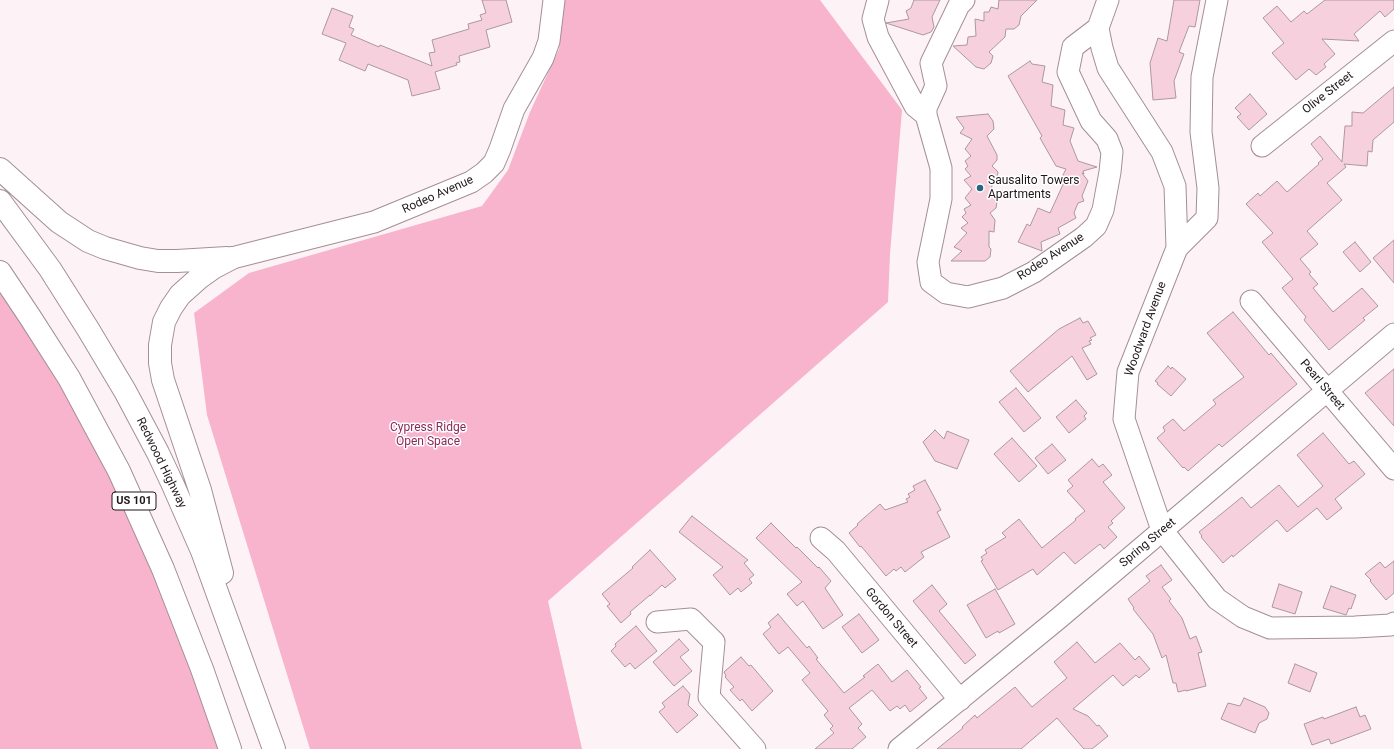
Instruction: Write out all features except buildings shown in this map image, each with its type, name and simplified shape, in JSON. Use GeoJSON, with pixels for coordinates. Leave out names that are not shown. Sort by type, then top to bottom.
{"type":"FeatureCollection","features":[{"type":"Feature","properties":{"kind":"highway"},"geometry":{"type":"LineString","coordinates":[[0,169],[59,222],[73,232],[105,248],[140,258],[158,261],[232,258]]}},
{"type":"Feature","properties":{"kind":"highway","name":"Redwood Highway"},"geometry":{"type":"LineString","coordinates":[[0,201],[34,246],[70,299],[107,359],[142,422],[173,485],[215,584],[274,749]]}},
{"type":"Feature","properties":{"kind":"highway"},"geometry":{"type":"LineString","coordinates":[[232,258],[198,278],[186,289],[176,302],[167,315],[162,329],[159,354],[165,388],[212,528],[239,651]]}},
{"type":"Feature","properties":{"kind":"highway","name":"US 101"},"geometry":{"type":"LineString","coordinates":[[0,272],[69,378],[122,478],[164,568],[230,749]]}},
{"type":"Feature","properties":{"kind":"street","name":"Rodeo Avenue"},"geometry":{"type":"LineString","coordinates":[[232,258],[374,222],[471,182],[484,173],[494,163],[514,109],[543,58],[549,41],[554,0]]}},
{"type":"Feature","properties":{"kind":"street","name":"Rodeo Avenue"},"geometry":{"type":"LineString","coordinates":[[878,0],[873,19],[878,37],[915,106],[926,115],[941,168],[941,199],[928,262],[932,282],[946,293],[968,297],[1003,288],[1034,272],[1084,238],[1096,226],[1103,210],[1112,152],[1107,139],[1091,121],[1068,72],[1073,47],[1098,28]]}},
{"type":"Feature","properties":{"kind":"street"},"geometry":{"type":"LineString","coordinates":[[926,115],[926,108],[936,86],[931,63],[958,5],[964,0]]}},
{"type":"Feature","properties":{"kind":"street"},"geometry":{"type":"LineString","coordinates":[[1108,0],[1098,28],[1108,68],[1162,152],[1175,186],[1177,248]]}},
{"type":"Feature","properties":{"kind":"street","name":"Woodward Avenue"},"geometry":{"type":"LineString","coordinates":[[1217,0],[1202,77],[1201,132],[1208,188],[1207,218],[1177,248],[1128,372],[1124,420],[1162,530],[1217,599],[1243,618],[1270,628],[1393,625]]}},
{"type":"Feature","properties":{"kind":"street","name":"Olive Street"},"geometry":{"type":"LineString","coordinates":[[1262,146],[1394,41]]}},
{"type":"Feature","properties":{"kind":"street","name":"Pearl Street"},"geometry":{"type":"LineString","coordinates":[[1251,301],[1394,469]]}},
{"type":"Feature","properties":{"kind":"street","name":"Spring Street"},"geometry":{"type":"LineString","coordinates":[[899,749],[960,700],[1394,334]]}},
{"type":"Feature","properties":{"kind":"street","name":"Gordon Street"},"geometry":{"type":"LineString","coordinates":[[821,538],[836,551],[960,700]]}},
{"type":"Feature","properties":{"kind":"street"},"geometry":{"type":"LineString","coordinates":[[657,622],[691,619],[714,642],[709,697],[755,749]]}},
{"type":"Feature","properties":{"kind":"green space","name":"Cypress Ridge Open Space"},"geometry":{"type":"Polygon","coordinates":[[[564,0],[820,0],[902,110],[890,254],[888,302],[548,601],[582,749],[310,749],[207,415],[194,313],[249,273],[482,206],[508,170],[530,112],[559,49],[564,0]]]}},
{"type":"Feature","properties":{"kind":"green space"},"geometry":{"type":"Polygon","coordinates":[[[0,272],[69,378],[230,749],[0,749],[0,272]]]}},
{"type":"Feature","properties":{"kind":"place","name":"Sausalito Towers Apartments"},"geometry":{"type":"Point","coordinates":[980,188]}}]}
